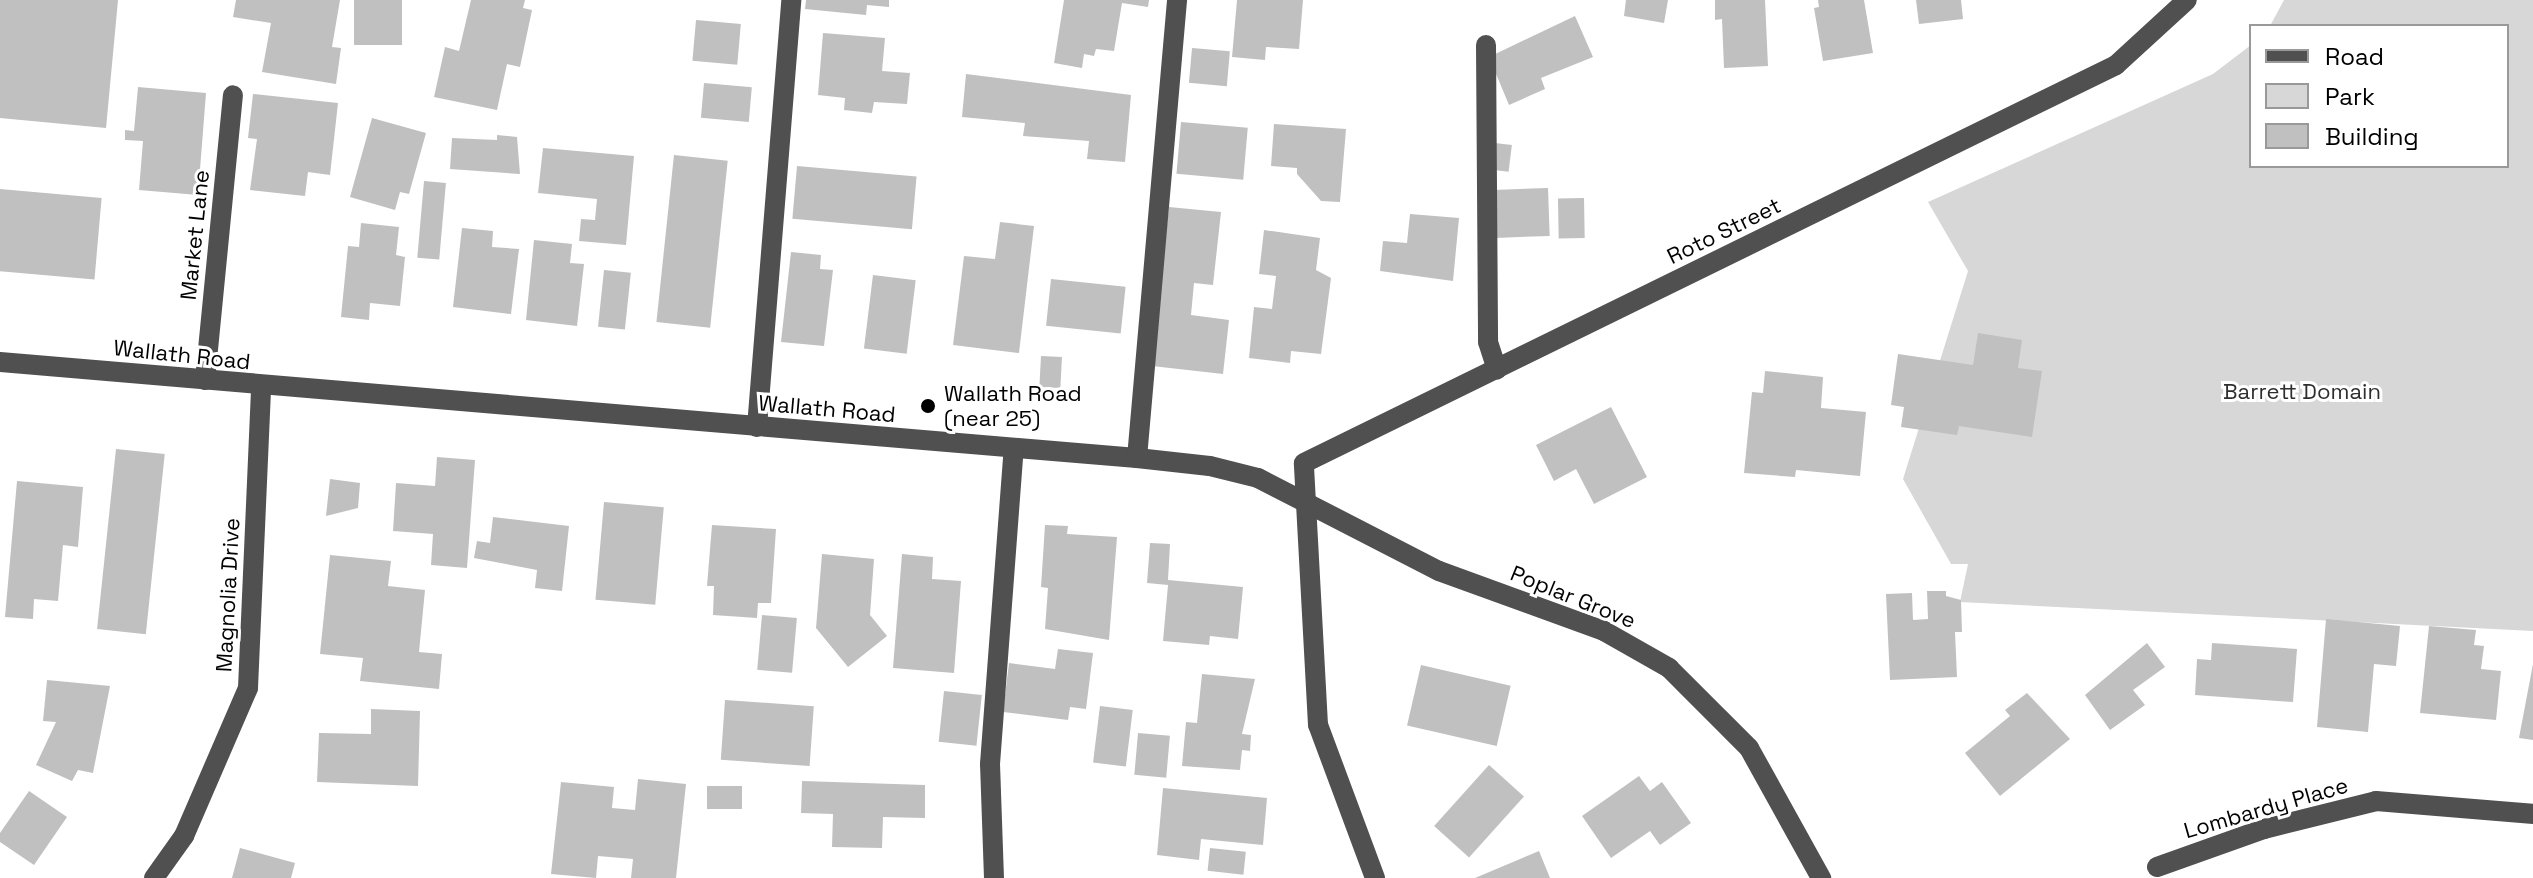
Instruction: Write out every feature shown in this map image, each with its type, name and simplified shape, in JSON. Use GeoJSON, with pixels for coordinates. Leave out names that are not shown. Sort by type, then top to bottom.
{"type":"FeatureCollection","features":[{"type":"Feature","properties":{"kind":"street"},"geometry":{"type":"LineString","coordinates":[[757,427],[791,0]]}},
{"type":"Feature","properties":{"kind":"street"},"geometry":{"type":"LineString","coordinates":[[1137,458],[1177,0]]}},
{"type":"Feature","properties":{"kind":"street","name":"Roto Street"},"geometry":{"type":"LineString","coordinates":[[1307,504],[1304,463],[2116,65],[2187,0]]}},
{"type":"Feature","properties":{"kind":"street"},"geometry":{"type":"LineString","coordinates":[[1486,45],[1488,342],[1497,370]]}},
{"type":"Feature","properties":{"kind":"street","name":"Market Lane"},"geometry":{"type":"LineString","coordinates":[[205,380],[233,95]]}},
{"type":"Feature","properties":{"kind":"street","name":"Wallath Road"},"geometry":{"type":"LineString","coordinates":[[0,362],[261,387],[1137,458],[1210,466],[1258,478],[1307,504]]}},
{"type":"Feature","properties":{"kind":"street","name":"Magnolia Drive"},"geometry":{"type":"LineString","coordinates":[[154,878],[184,836],[248,688],[261,387]]}},
{"type":"Feature","properties":{"kind":"street"},"geometry":{"type":"LineString","coordinates":[[994,878],[990,764],[1014,448]]}},
{"type":"Feature","properties":{"kind":"street"},"geometry":{"type":"LineString","coordinates":[[1307,504],[1318,725],[1375,878]]}},
{"type":"Feature","properties":{"kind":"street","name":"Poplar Grove"},"geometry":{"type":"LineString","coordinates":[[1307,504],[1426,565],[1604,631],[1669,668],[1749,748],[1821,878]]}},
{"type":"Feature","properties":{"kind":"street","name":"Lombardy Place"},"geometry":{"type":"LineString","coordinates":[[2157,867],[2264,829],[2376,801],[2533,814]]}},
{"type":"Feature","properties":{"kind":"green space","name":"Barrett Domain"},"geometry":{"type":"Polygon","coordinates":[[[2284,0],[2533,0],[2533,631],[1960,602],[1968,564],[1951,564],[1903,479],[1968,271],[1928,202],[2213,74],[2249,47],[2249,168],[2509,168],[2509,24],[2271,24],[2284,0]]]}},
{"type":"Feature","properties":{"kind":"building"},"geometry":{"type":"Polygon","coordinates":[[[0,0],[118,0],[106,128],[0,118],[0,0]]]}},
{"type":"Feature","properties":{"kind":"building"},"geometry":{"type":"Polygon","coordinates":[[[236,0],[340,0],[332,47],[341,48],[336,84],[262,72],[271,23],[233,17],[236,0]]]}},
{"type":"Feature","properties":{"kind":"building"},"geometry":{"type":"Polygon","coordinates":[[[354,0],[402,0],[402,45],[354,45],[354,0]]]}},
{"type":"Feature","properties":{"kind":"building"},"geometry":{"type":"Polygon","coordinates":[[[471,0],[525,0],[523,8],[532,10],[520,67],[507,64],[497,110],[434,97],[445,47],[459,51],[471,0]]]}},
{"type":"Feature","properties":{"kind":"building"},"geometry":{"type":"Polygon","coordinates":[[[806,0],[889,0],[889,7],[867,5],[866,15],[805,9],[806,0]]]}},
{"type":"Feature","properties":{"kind":"building"},"geometry":{"type":"Polygon","coordinates":[[[1064,0],[1149,0],[1148,7],[1122,3],[1114,51],[1096,49],[1094,56],[1084,54],[1082,68],[1054,63],[1064,0]]]}},
{"type":"Feature","properties":{"kind":"building"},"geometry":{"type":"Polygon","coordinates":[[[1237,0],[1303,0],[1299,49],[1266,47],[1265,60],[1232,57],[1237,0]]]}},
{"type":"Feature","properties":{"kind":"building"},"geometry":{"type":"Polygon","coordinates":[[[1626,0],[1668,0],[1664,23],[1624,16],[1626,0]]]}},
{"type":"Feature","properties":{"kind":"building"},"geometry":{"type":"Polygon","coordinates":[[[1715,0],[1765,0],[1768,66],[1724,68],[1722,19],[1715,20],[1715,0]]]}},
{"type":"Feature","properties":{"kind":"building"},"geometry":{"type":"Polygon","coordinates":[[[1818,0],[1864,0],[1873,53],[1823,61],[1814,8],[1819,7],[1818,0]]]}},
{"type":"Feature","properties":{"kind":"building"},"geometry":{"type":"Polygon","coordinates":[[[1916,0],[1961,0],[1963,19],[1919,24],[1916,0]]]}},
{"type":"Feature","properties":{"kind":"building"},"geometry":{"type":"Polygon","coordinates":[[[1575,16],[1593,57],[1541,78],[1545,89],[1509,105],[1489,57],[1575,16]]]}},
{"type":"Feature","properties":{"kind":"building"},"geometry":{"type":"Polygon","coordinates":[[[696,20],[741,24],[737,65],[692,61],[696,20]]]}},
{"type":"Feature","properties":{"kind":"building"},"geometry":{"type":"Polygon","coordinates":[[[823,33],[885,38],[882,71],[910,73],[907,104],[874,102],[872,113],[844,110],[845,98],[818,95],[823,33]]]}},
{"type":"Feature","properties":{"kind":"building"},"geometry":{"type":"Polygon","coordinates":[[[1192,48],[1230,51],[1227,86],[1189,83],[1192,48]]]}},
{"type":"Feature","properties":{"kind":"building"},"geometry":{"type":"Polygon","coordinates":[[[966,74],[1131,95],[1125,162],[1087,159],[1089,141],[1023,136],[1025,123],[962,117],[966,74]]]}},
{"type":"Feature","properties":{"kind":"building"},"geometry":{"type":"Polygon","coordinates":[[[704,83],[752,87],[749,122],[701,118],[704,83]]]}},
{"type":"Feature","properties":{"kind":"building"},"geometry":{"type":"Polygon","coordinates":[[[138,87],[206,93],[198,195],[139,190],[143,141],[125,140],[125,130],[134,131],[138,87]]]}},
{"type":"Feature","properties":{"kind":"building"},"geometry":{"type":"Polygon","coordinates":[[[253,94],[338,103],[330,175],[308,172],[305,196],[250,190],[257,139],[248,138],[253,94]]]}},
{"type":"Feature","properties":{"kind":"building"},"geometry":{"type":"Polygon","coordinates":[[[372,118],[426,133],[409,194],[400,192],[395,210],[350,197],[372,118]]]}},
{"type":"Feature","properties":{"kind":"building"},"geometry":{"type":"Polygon","coordinates":[[[1181,122],[1248,128],[1243,180],[1176,174],[1181,122]]]}},
{"type":"Feature","properties":{"kind":"building"},"geometry":{"type":"Polygon","coordinates":[[[1274,124],[1346,129],[1340,202],[1321,201],[1297,174],[1297,168],[1271,166],[1274,124]]]}},
{"type":"Feature","properties":{"kind":"building"},"geometry":{"type":"Polygon","coordinates":[[[497,135],[517,137],[520,174],[450,169],[452,138],[497,140],[497,135]]]}},
{"type":"Feature","properties":{"kind":"building"},"geometry":{"type":"Polygon","coordinates":[[[1495,143],[1512,145],[1509,172],[1492,170],[1495,143]]]}},
{"type":"Feature","properties":{"kind":"building"},"geometry":{"type":"Polygon","coordinates":[[[543,148],[634,156],[626,245],[579,241],[581,219],[595,220],[597,199],[538,193],[543,148]]]}},
{"type":"Feature","properties":{"kind":"building"},"geometry":{"type":"Polygon","coordinates":[[[674,155],[728,161],[710,328],[656,322],[674,155]]]}},
{"type":"Feature","properties":{"kind":"building"},"geometry":{"type":"Polygon","coordinates":[[[797,166],[917,176],[912,229],[792,219],[797,166]]]}},
{"type":"Feature","properties":{"kind":"building"},"geometry":{"type":"Polygon","coordinates":[[[424,181],[446,183],[439,260],[417,258],[424,181]]]}},
{"type":"Feature","properties":{"kind":"building"},"geometry":{"type":"Polygon","coordinates":[[[1548,188],[1550,236],[1495,238],[1493,190],[1548,188]]]}},
{"type":"Feature","properties":{"kind":"building"},"geometry":{"type":"Polygon","coordinates":[[[0,189],[102,198],[94,280],[0,271],[0,189]]]}},
{"type":"Feature","properties":{"kind":"building"},"geometry":{"type":"Polygon","coordinates":[[[1558,198],[1584,198],[1585,238],[1559,238],[1558,198]]]}},
{"type":"Feature","properties":{"kind":"building"},"geometry":{"type":"Polygon","coordinates":[[[1169,207],[1221,212],[1213,285],[1194,283],[1191,315],[1229,320],[1223,374],[1152,366],[1169,207]]]}},
{"type":"Feature","properties":{"kind":"building"},"geometry":{"type":"Polygon","coordinates":[[[1410,214],[1459,218],[1453,281],[1380,271],[1383,241],[1407,243],[1410,214]]]}},
{"type":"Feature","properties":{"kind":"building"},"geometry":{"type":"Polygon","coordinates":[[[1000,222],[1034,226],[1019,353],[953,345],[964,256],[995,259],[1000,222]]]}},
{"type":"Feature","properties":{"kind":"building"},"geometry":{"type":"Polygon","coordinates":[[[361,223],[399,227],[396,255],[405,257],[400,306],[370,303],[369,320],[341,317],[348,246],[359,247],[361,223]]]}},
{"type":"Feature","properties":{"kind":"building"},"geometry":{"type":"Polygon","coordinates":[[[462,228],[493,231],[492,247],[519,249],[511,314],[453,307],[462,228]]]}},
{"type":"Feature","properties":{"kind":"building"},"geometry":{"type":"Polygon","coordinates":[[[1264,230],[1320,238],[1316,270],[1331,278],[1321,354],[1291,351],[1290,363],[1249,358],[1254,307],[1272,309],[1276,276],[1259,274],[1264,230]]]}},
{"type":"Feature","properties":{"kind":"building"},"geometry":{"type":"Polygon","coordinates":[[[534,240],[572,244],[570,263],[584,264],[577,326],[526,320],[534,240]]]}},
{"type":"Feature","properties":{"kind":"building"},"geometry":{"type":"Polygon","coordinates":[[[791,252],[821,255],[820,269],[833,270],[824,346],[781,342],[791,252]]]}},
{"type":"Feature","properties":{"kind":"building"},"geometry":{"type":"Polygon","coordinates":[[[604,270],[631,273],[625,330],[598,327],[604,270]]]}},
{"type":"Feature","properties":{"kind":"building"},"geometry":{"type":"Polygon","coordinates":[[[873,275],[916,280],[907,354],[864,348],[873,275]]]}},
{"type":"Feature","properties":{"kind":"building"},"geometry":{"type":"Polygon","coordinates":[[[1051,279],[1126,287],[1121,334],[1046,326],[1051,279]]]}},
{"type":"Feature","properties":{"kind":"building"},"geometry":{"type":"Polygon","coordinates":[[[1978,333],[2022,340],[2018,368],[2042,371],[2032,437],[1959,426],[1957,435],[1901,427],[1904,407],[1891,405],[1898,354],[1973,365],[1978,333]]]}},
{"type":"Feature","properties":{"kind":"building"},"geometry":{"type":"Polygon","coordinates":[[[1041,356],[1062,357],[1060,388],[1039,387],[1041,356]]]}},
{"type":"Feature","properties":{"kind":"building"},"geometry":{"type":"Polygon","coordinates":[[[1765,371],[1823,377],[1821,408],[1866,412],[1860,476],[1796,470],[1795,477],[1744,473],[1752,392],[1763,393],[1765,371]]]}},
{"type":"Feature","properties":{"kind":"building"},"geometry":{"type":"Polygon","coordinates":[[[1611,407],[1647,477],[1594,504],[1576,469],[1554,481],[1536,445],[1611,407]]]}},
{"type":"Feature","properties":{"kind":"building"},"geometry":{"type":"Polygon","coordinates":[[[116,449],[165,454],[146,634],[97,629],[116,449]]]}},
{"type":"Feature","properties":{"kind":"building"},"geometry":{"type":"Polygon","coordinates":[[[437,457],[475,460],[467,568],[431,565],[433,534],[393,531],[396,483],[435,486],[437,457]]]}},
{"type":"Feature","properties":{"kind":"building"},"geometry":{"type":"Polygon","coordinates":[[[330,479],[360,483],[358,508],[326,516],[330,479]]]}},
{"type":"Feature","properties":{"kind":"building"},"geometry":{"type":"Polygon","coordinates":[[[17,481],[83,487],[78,547],[63,545],[58,601],[34,599],[33,619],[5,617],[17,481]]]}},
{"type":"Feature","properties":{"kind":"building"},"geometry":{"type":"Polygon","coordinates":[[[604,502],[664,507],[655,605],[595,600],[604,502]]]}},
{"type":"Feature","properties":{"kind":"building"},"geometry":{"type":"Polygon","coordinates":[[[493,517],[569,526],[562,591],[535,588],[537,570],[474,558],[477,541],[490,543],[493,517]]]}},
{"type":"Feature","properties":{"kind":"building"},"geometry":{"type":"Polygon","coordinates":[[[712,525],[776,529],[771,603],[758,603],[757,618],[713,615],[714,586],[707,586],[712,525]]]}},
{"type":"Feature","properties":{"kind":"building"},"geometry":{"type":"Polygon","coordinates":[[[1045,525],[1068,526],[1067,534],[1117,537],[1109,640],[1045,629],[1048,588],[1041,587],[1045,525]]]}},
{"type":"Feature","properties":{"kind":"building"},"geometry":{"type":"Polygon","coordinates":[[[1150,543],[1170,544],[1168,580],[1243,587],[1238,639],[1210,636],[1209,645],[1163,641],[1168,585],[1147,583],[1150,543]]]}},
{"type":"Feature","properties":{"kind":"building"},"geometry":{"type":"Polygon","coordinates":[[[822,554],[874,559],[870,615],[887,636],[848,667],[816,628],[822,554]]]}},
{"type":"Feature","properties":{"kind":"building"},"geometry":{"type":"Polygon","coordinates":[[[902,554],[933,557],[932,579],[961,581],[954,673],[893,668],[902,554]]]}},
{"type":"Feature","properties":{"kind":"building"},"geometry":{"type":"Polygon","coordinates":[[[330,555],[391,561],[388,586],[425,590],[419,652],[442,654],[439,689],[360,681],[363,658],[320,654],[330,555]]]}},
{"type":"Feature","properties":{"kind":"building"},"geometry":{"type":"Polygon","coordinates":[[[1927,591],[1946,591],[1946,596],[1961,600],[1962,632],[1955,632],[1957,677],[1890,680],[1886,594],[1912,593],[1913,620],[1928,619],[1927,591]]]}},
{"type":"Feature","properties":{"kind":"building"},"geometry":{"type":"Polygon","coordinates":[[[762,615],[797,618],[792,673],[757,670],[762,615]]]}},
{"type":"Feature","properties":{"kind":"building"},"geometry":{"type":"Polygon","coordinates":[[[2326,619],[2400,626],[2396,666],[2374,664],[2368,732],[2317,727],[2326,619]]]}},
{"type":"Feature","properties":{"kind":"building"},"geometry":{"type":"Polygon","coordinates":[[[2429,626],[2476,630],[2474,645],[2484,646],[2481,669],[2501,671],[2496,720],[2420,713],[2429,626]]]}},
{"type":"Feature","properties":{"kind":"building"},"geometry":{"type":"Polygon","coordinates":[[[2147,643],[2165,667],[2133,690],[2145,705],[2110,730],[2085,695],[2147,643]]]}},
{"type":"Feature","properties":{"kind":"building"},"geometry":{"type":"Polygon","coordinates":[[[2212,643],[2297,649],[2293,702],[2195,695],[2197,659],[2211,660],[2212,643]]]}},
{"type":"Feature","properties":{"kind":"building"},"geometry":{"type":"Polygon","coordinates":[[[1058,649],[1093,653],[1086,709],[1070,707],[1068,720],[1003,712],[1009,663],[1055,669],[1058,649]]]}},
{"type":"Feature","properties":{"kind":"building"},"geometry":{"type":"Polygon","coordinates":[[[2533,664],[2533,740],[2519,738],[2533,664]]]}},
{"type":"Feature","properties":{"kind":"building"},"geometry":{"type":"Polygon","coordinates":[[[1421,665],[1511,686],[1497,746],[1407,725],[1421,665]]]}},
{"type":"Feature","properties":{"kind":"building"},"geometry":{"type":"Polygon","coordinates":[[[1202,674],[1255,679],[1242,734],[1251,735],[1250,751],[1242,750],[1240,770],[1182,766],[1186,722],[1197,723],[1202,674]]]}},
{"type":"Feature","properties":{"kind":"building"},"geometry":{"type":"Polygon","coordinates":[[[47,680],[110,686],[93,773],[78,770],[72,781],[36,765],[56,722],[43,721],[47,680]]]}},
{"type":"Feature","properties":{"kind":"building"},"geometry":{"type":"Polygon","coordinates":[[[944,691],[982,695],[976,746],[939,742],[944,691]]]}},
{"type":"Feature","properties":{"kind":"building"},"geometry":{"type":"Polygon","coordinates":[[[2027,693],[2070,739],[2000,796],[1965,753],[2010,716],[2005,710],[2027,693]]]}},
{"type":"Feature","properties":{"kind":"building"},"geometry":{"type":"Polygon","coordinates":[[[725,700],[814,706],[810,766],[721,760],[725,700]]]}},
{"type":"Feature","properties":{"kind":"building"},"geometry":{"type":"Polygon","coordinates":[[[1100,706],[1133,710],[1126,767],[1093,763],[1100,706]]]}},
{"type":"Feature","properties":{"kind":"building"},"geometry":{"type":"Polygon","coordinates":[[[371,709],[420,711],[418,786],[317,782],[319,733],[371,734],[371,709]]]}},
{"type":"Feature","properties":{"kind":"building"},"geometry":{"type":"Polygon","coordinates":[[[1138,733],[1170,736],[1166,778],[1134,775],[1138,733]]]}},
{"type":"Feature","properties":{"kind":"building"},"geometry":{"type":"Polygon","coordinates":[[[1489,765],[1524,796],[1469,857],[1434,826],[1489,765]]]}},
{"type":"Feature","properties":{"kind":"building"},"geometry":{"type":"Polygon","coordinates":[[[1639,776],[1650,791],[1662,782],[1691,823],[1660,845],[1650,831],[1611,858],[1582,816],[1639,776]]]}},
{"type":"Feature","properties":{"kind":"building"},"geometry":{"type":"Polygon","coordinates":[[[638,779],[686,784],[676,878],[631,878],[633,859],[598,856],[596,878],[551,874],[561,782],[614,787],[612,808],[635,810],[638,779]]]}},
{"type":"Feature","properties":{"kind":"building"},"geometry":{"type":"Polygon","coordinates":[[[802,781],[925,785],[925,818],[883,817],[882,848],[832,847],[833,814],[801,813],[802,781]]]}},
{"type":"Feature","properties":{"kind":"building"},"geometry":{"type":"Polygon","coordinates":[[[707,786],[742,786],[742,809],[707,809],[707,786]]]}},
{"type":"Feature","properties":{"kind":"building"},"geometry":{"type":"Polygon","coordinates":[[[1163,788],[1267,798],[1263,845],[1201,839],[1199,860],[1157,855],[1163,788]]]}},
{"type":"Feature","properties":{"kind":"building"},"geometry":{"type":"Polygon","coordinates":[[[29,791],[67,817],[34,865],[0,842],[0,833],[29,791]]]}},
{"type":"Feature","properties":{"kind":"building"},"geometry":{"type":"Polygon","coordinates":[[[240,848],[295,863],[291,878],[232,878],[240,848]]]}},
{"type":"Feature","properties":{"kind":"building"},"geometry":{"type":"Polygon","coordinates":[[[1210,848],[1246,852],[1243,875],[1208,871],[1210,848]]]}},
{"type":"Feature","properties":{"kind":"building"},"geometry":{"type":"Polygon","coordinates":[[[1539,851],[1550,878],[1475,878],[1539,851]]]}},
{"type":"Feature","properties":{"kind":"place","name":"Wallath Road (near 25)"},"geometry":{"type":"Point","coordinates":[928,406]}}]}
